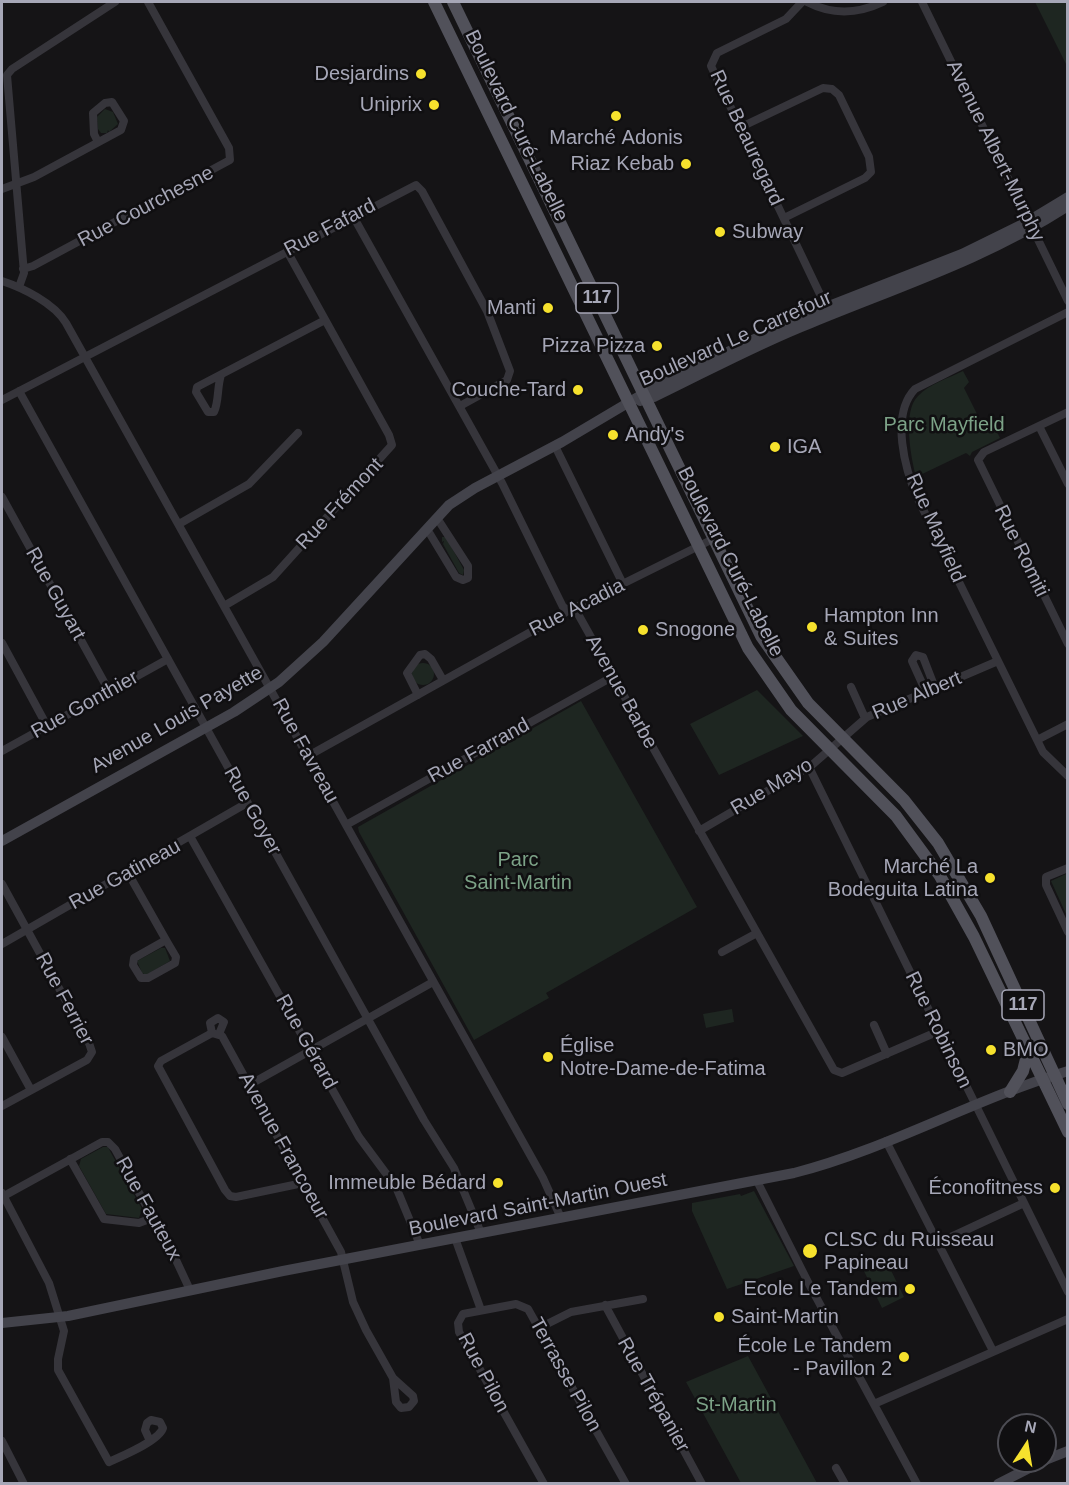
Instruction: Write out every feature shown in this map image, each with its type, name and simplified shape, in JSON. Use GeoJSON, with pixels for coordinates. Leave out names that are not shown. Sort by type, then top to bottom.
{"type":"FeatureCollection","features":[{"type":"Feature","properties":{"kind":"main road","name":"Boulevard Curé-Labelle"},"geometry":{"type":"LineString","coordinates":[[434,2],[698,546],[759,664],[791,710],[896,816],[940,876],[959,907],[1068,1132]]}},
{"type":"Feature","properties":{"kind":"main road","name":"Boulevard Curé-Labelle"},"geometry":{"type":"LineString","coordinates":[[453,2],[713,539],[772,654],[801,695],[911,808],[949,860],[981,916],[1061,1073],[1068,1104]]}},
{"type":"Feature","properties":{"kind":"main road"},"geometry":{"type":"LineString","coordinates":[[529,197],[550,202]]}},
{"type":"Feature","properties":{"kind":"main road"},"geometry":{"type":"LineString","coordinates":[[1010,1092],[1023,1071],[1028,1050]]}},
{"type":"Feature","properties":{"kind":"street"},"geometry":{"type":"LineString","coordinates":[[19,287],[23,269],[4,77],[12,69],[115,2]]}},
{"type":"Feature","properties":{"kind":"street","name":"Rue Courchesne"},"geometry":{"type":"LineString","coordinates":[[23,269],[90,236],[230,160],[229,148],[148,2]]}},
{"type":"Feature","properties":{"kind":"street"},"geometry":{"type":"LineString","coordinates":[[154,13],[157,2]]}},
{"type":"Feature","properties":{"kind":"street","name":"Rue Beauregard"},"geometry":{"type":"LineString","coordinates":[[802,2],[786,19],[719,52],[712,59],[712,71],[829,311]]}},
{"type":"Feature","properties":{"kind":"street"},"geometry":{"type":"LineString","coordinates":[[807,2],[829,10],[848,12],[883,2]]}},
{"type":"Feature","properties":{"kind":"street","name":"Avenue Albert-Murphy"},"geometry":{"type":"LineString","coordinates":[[922,2],[1068,301]]}},
{"type":"Feature","properties":{"kind":"street"},"geometry":{"type":"LineString","coordinates":[[739,128],[823,88],[832,89],[839,95],[871,161],[871,172],[865,178],[783,218]]}},
{"type":"Feature","properties":{"kind":"street"},"geometry":{"type":"LineString","coordinates":[[2,189],[16,185],[98,142],[123,127],[124,121],[112,102],[93,112],[94,134],[98,142]]}},
{"type":"Feature","properties":{"kind":"street","name":"Rue Fafard"},"geometry":{"type":"LineString","coordinates":[[2,400],[412,185],[422,190],[487,311],[510,371],[507,380],[460,406]]}},
{"type":"Feature","properties":{"kind":"street","name":"Boulevard Le Carrefour"},"geometry":{"type":"LineString","coordinates":[[1030,225],[1068,197]]}},
{"type":"Feature","properties":{"kind":"street","name":"Boulevard Le Carrefour"},"geometry":{"type":"LineString","coordinates":[[630,404],[829,311],[1030,225],[1068,206]]}},
{"type":"Feature","properties":{"kind":"street","name":"Avenue Barbe"},"geometry":{"type":"LineString","coordinates":[[353,216],[460,406],[563,607],[578,614],[835,1072],[842,1073],[939,1031]]}},
{"type":"Feature","properties":{"kind":"street","name":"Rue Frémont"},"geometry":{"type":"LineString","coordinates":[[224,606],[273,577],[392,447],[389,435],[287,251]]}},
{"type":"Feature","properties":{"kind":"street","name":"Rue Favreau"},"geometry":{"type":"LineString","coordinates":[[2,281],[19,287],[60,314],[543,1178],[561,1218]]}},
{"type":"Feature","properties":{"kind":"street","name":"Rue Mayfield"},"geometry":{"type":"LineString","coordinates":[[1068,312],[919,386],[907,399],[903,411],[905,454],[916,494],[1046,757],[1068,776]]}},
{"type":"Feature","properties":{"kind":"street"},"geometry":{"type":"LineString","coordinates":[[221,375],[216,392],[216,408],[208,412],[196,389],[221,375],[325,320]]}},
{"type":"Feature","properties":{"kind":"street","name":"Rue Goyer"},"geometry":{"type":"LineString","coordinates":[[19,391],[367,1018],[454,1168],[481,1233]]}},
{"type":"Feature","properties":{"kind":"street","name":"Avenue Louis Payette"},"geometry":{"type":"LineString","coordinates":[[2,841],[206,728],[270,688],[320,645],[456,499],[630,404]]}},
{"type":"Feature","properties":{"kind":"street"},"geometry":{"type":"LineString","coordinates":[[1068,412],[1039,426],[1068,484]]}},
{"type":"Feature","properties":{"kind":"street","name":"Rue Romiti"},"geometry":{"type":"LineString","coordinates":[[1039,426],[979,457],[979,464],[1068,644]]}},
{"type":"Feature","properties":{"kind":"street"},"geometry":{"type":"LineString","coordinates":[[178,524],[249,484],[298,433]]}},
{"type":"Feature","properties":{"kind":"street"},"geometry":{"type":"LineString","coordinates":[[555,446],[623,584]]}},
{"type":"Feature","properties":{"kind":"street","name":"Rue Guyart"},"geometry":{"type":"LineString","coordinates":[[2,497],[109,691]]}},
{"type":"Feature","properties":{"kind":"street"},"geometry":{"type":"LineString","coordinates":[[427,529],[456,577],[463,580],[468,578],[468,566],[437,518]]}},
{"type":"Feature","properties":{"kind":"street","name":"Rue Acadia"},"geometry":{"type":"LineString","coordinates":[[308,756],[570,610],[713,539]]}},
{"type":"Feature","properties":{"kind":"street"},"geometry":{"type":"LineString","coordinates":[[2,643],[47,726]]}},
{"type":"Feature","properties":{"kind":"street"},"geometry":{"type":"LineString","coordinates":[[418,694],[407,673],[420,656],[425,654],[431,659],[443,680]]}},
{"type":"Feature","properties":{"kind":"street"},"geometry":{"type":"LineString","coordinates":[[926,692],[912,661],[916,655],[923,657],[935,688]]}},
{"type":"Feature","properties":{"kind":"street","name":"Rue Gonthier"},"geometry":{"type":"LineString","coordinates":[[2,751],[168,659]]}},
{"type":"Feature","properties":{"kind":"street","name":"Rue Albert"},"geometry":{"type":"LineString","coordinates":[[842,739],[865,718],[998,662]]}},
{"type":"Feature","properties":{"kind":"street","name":"Rue Farrand"},"geometry":{"type":"LineString","coordinates":[[346,825],[612,677]]}},
{"type":"Feature","properties":{"kind":"street"},"geometry":{"type":"LineString","coordinates":[[851,687],[865,718]]}},
{"type":"Feature","properties":{"kind":"street"},"geometry":{"type":"LineString","coordinates":[[1037,740],[1068,724]]}},
{"type":"Feature","properties":{"kind":"street","name":"Rue Mayo"},"geometry":{"type":"LineString","coordinates":[[699,831],[809,767],[842,739]]}},
{"type":"Feature","properties":{"kind":"street","name":"Rue Robinson"},"geometry":{"type":"LineString","coordinates":[[809,767],[1068,1292]]}},
{"type":"Feature","properties":{"kind":"street","name":"Rue Gatineau"},"geometry":{"type":"LineString","coordinates":[[2,944],[190,838],[247,803]]}},
{"type":"Feature","properties":{"kind":"street","name":"Rue Gérard"},"geometry":{"type":"LineString","coordinates":[[190,838],[359,1137],[396,1187],[420,1245]]}},
{"type":"Feature","properties":{"kind":"street"},"geometry":{"type":"LineString","coordinates":[[1068,868],[1046,877],[1046,885],[1068,932]]}},
{"type":"Feature","properties":{"kind":"street"},"geometry":{"type":"LineString","coordinates":[[128,873],[166,940],[176,962],[148,978],[141,978],[133,965],[134,958],[166,940]]}},
{"type":"Feature","properties":{"kind":"street","name":"Rue Ferrier"},"geometry":{"type":"LineString","coordinates":[[2,884],[92,1050],[87,1060],[2,1106]]}},
{"type":"Feature","properties":{"kind":"street"},"geometry":{"type":"LineString","coordinates":[[722,952],[757,933]]}},
{"type":"Feature","properties":{"kind":"street"},"geometry":{"type":"LineString","coordinates":[[249,1085],[433,982]]}},
{"type":"Feature","properties":{"kind":"street"},"geometry":{"type":"LineString","coordinates":[[874,1024],[887,1054]]}},
{"type":"Feature","properties":{"kind":"street","name":"Avenue Francoeur"},"geometry":{"type":"LineString","coordinates":[[303,1183],[242,1196],[230,1196],[158,1066],[161,1061],[216,1033],[249,1085],[303,1183],[343,1260],[357,1312],[393,1378]]}},
{"type":"Feature","properties":{"kind":"street"},"geometry":{"type":"LineString","coordinates":[[2,1037],[31,1090]]}},
{"type":"Feature","properties":{"kind":"street","name":"Boulevard Saint-Martin Ouest"},"geometry":{"type":"LineString","coordinates":[[2,1323],[59,1317],[455,1238],[757,1181],[824,1165],[975,1104],[1061,1073]]}},
{"type":"Feature","properties":{"kind":"street"},"geometry":{"type":"LineString","coordinates":[[886,1141],[993,1351]]}},
{"type":"Feature","properties":{"kind":"street","name":"Rue Fauteux"},"geometry":{"type":"LineString","coordinates":[[2,1195],[102,1142],[111,1143],[190,1290]]}},
{"type":"Feature","properties":{"kind":"street"},"geometry":{"type":"LineString","coordinates":[[70,1159],[104,1219],[139,1223],[152,1218]]}},
{"type":"Feature","properties":{"kind":"street"},"geometry":{"type":"LineString","coordinates":[[757,1181],[917,1484]]}},
{"type":"Feature","properties":{"kind":"street"},"geometry":{"type":"LineString","coordinates":[[2,1195],[45,1274],[59,1317],[65,1339],[58,1359],[58,1370],[109,1462],[150,1441]]}},
{"type":"Feature","properties":{"kind":"street"},"geometry":{"type":"LineString","coordinates":[[938,1243],[1024,1203]]}},
{"type":"Feature","properties":{"kind":"street","name":"Rue Pilon"},"geometry":{"type":"LineString","coordinates":[[455,1238],[482,1310],[459,1318],[459,1332],[544,1484]]}},
{"type":"Feature","properties":{"kind":"street"},"geometry":{"type":"LineString","coordinates":[[539,1328],[568,1313],[643,1299]]}},
{"type":"Feature","properties":{"kind":"street","name":"Terrasse Pilon"},"geometry":{"type":"LineString","coordinates":[[482,1310],[522,1305],[528,1309],[626,1484]]}},
{"type":"Feature","properties":{"kind":"street","name":"Rue Trépanier"},"geometry":{"type":"LineString","coordinates":[[605,1305],[702,1484]]}},
{"type":"Feature","properties":{"kind":"street"},"geometry":{"type":"LineString","coordinates":[[874,1404],[1068,1319]]}},
{"type":"Feature","properties":{"kind":"street"},"geometry":{"type":"LineString","coordinates":[[2,1441],[24,1484]]}},
{"type":"Feature","properties":{"kind":"street"},"geometry":{"type":"LineString","coordinates":[[836,1468],[845,1484]]}},
{"type":"Feature","properties":{"kind":"street"},"geometry":{"type":"LineString","coordinates":[[998,1484],[1020,1473]]}},
{"type":"Feature","properties":{"kind":"green space"},"geometry":{"type":"Polygon","coordinates":[[[1035,2],[1067,2],[1067,66],[1035,2]]]}},
{"type":"Feature","properties":{"kind":"green space"},"geometry":{"type":"Polygon","coordinates":[[[105,109],[113,112],[118,124],[109,132],[108,130],[107,133],[101,133],[98,129],[97,117],[105,109]]]}},
{"type":"Feature","properties":{"kind":"green space","name":"Parc Mayfield"},"geometry":{"type":"Polygon","coordinates":[[[963,371],[969,382],[964,388],[981,422],[990,418],[1000,438],[972,452],[970,456],[966,453],[916,477],[909,435],[910,412],[913,403],[928,388],[963,371]]]}},
{"type":"Feature","properties":{"kind":"green space"},"geometry":{"type":"Polygon","coordinates":[[[442,537],[446,537],[464,570],[463,575],[459,573],[443,544],[444,541],[442,542],[442,537]]]}},
{"type":"Feature","properties":{"kind":"green space"},"geometry":{"type":"Polygon","coordinates":[[[423,663],[431,666],[434,674],[431,682],[423,685],[415,682],[412,674],[415,666],[423,663]]]}},
{"type":"Feature","properties":{"kind":"green space"},"geometry":{"type":"Polygon","coordinates":[[[757,690],[803,736],[719,775],[690,724],[757,690]]]}},
{"type":"Feature","properties":{"kind":"green space","name":"Parc Saint-Martin"},"geometry":{"type":"Polygon","coordinates":[[[581,701],[697,907],[546,993],[549,998],[474,1040],[358,827],[581,701]]]}},
{"type":"Feature","properties":{"kind":"green space"},"geometry":{"type":"Polygon","coordinates":[[[1066,874],[1068,877],[1067,916],[1051,881],[1066,874]]]}},
{"type":"Feature","properties":{"kind":"green space"},"geometry":{"type":"Polygon","coordinates":[[[165,948],[170,961],[146,975],[142,973],[137,961],[165,948]]]}},
{"type":"Feature","properties":{"kind":"green space"},"geometry":{"type":"Polygon","coordinates":[[[732,1009],[734,1022],[706,1028],[703,1014],[732,1009]]]}},
{"type":"Feature","properties":{"kind":"green space"},"geometry":{"type":"Polygon","coordinates":[[[103,1147],[108,1147],[142,1209],[139,1218],[106,1214],[79,1166],[81,1159],[103,1147]]]}},
{"type":"Feature","properties":{"kind":"green space"},"geometry":{"type":"Polygon","coordinates":[[[754,1191],[794,1266],[727,1289],[692,1211],[692,1203],[740,1194],[741,1196],[754,1191]]]}},
{"type":"Feature","properties":{"kind":"green space"},"geometry":{"type":"Polygon","coordinates":[[[884,1256],[904,1297],[882,1308],[862,1267],[884,1256]]]}},
{"type":"Feature","properties":{"kind":"green space","name":"St-Martin"},"geometry":{"type":"Polygon","coordinates":[[[748,1356],[817,1483],[741,1483],[686,1382],[748,1356]]]}},
{"type":"Feature","properties":{"kind":"place","name":"Desjardins"},"geometry":{"type":"Point","coordinates":[421,74]}},
{"type":"Feature","properties":{"kind":"place","name":"Uniprix"},"geometry":{"type":"Point","coordinates":[434,105]}},
{"type":"Feature","properties":{"kind":"place","name":"Marché Adonis"},"geometry":{"type":"Point","coordinates":[616,116]}},
{"type":"Feature","properties":{"kind":"place","name":"Riaz Kebab"},"geometry":{"type":"Point","coordinates":[686,164]}},
{"type":"Feature","properties":{"kind":"place","name":"Subway"},"geometry":{"type":"Point","coordinates":[720,232]}},
{"type":"Feature","properties":{"kind":"place","name":"Manti"},"geometry":{"type":"Point","coordinates":[548,308]}},
{"type":"Feature","properties":{"kind":"place","name":"Pizza Pizza"},"geometry":{"type":"Point","coordinates":[657,346]}},
{"type":"Feature","properties":{"kind":"place","name":"Couche-Tard"},"geometry":{"type":"Point","coordinates":[578,390]}},
{"type":"Feature","properties":{"kind":"place","name":"Andy's"},"geometry":{"type":"Point","coordinates":[613,435]}},
{"type":"Feature","properties":{"kind":"place","name":"IGA"},"geometry":{"type":"Point","coordinates":[775,447]}},
{"type":"Feature","properties":{"kind":"place","name":"Hampton Inn & Suites"},"geometry":{"type":"Point","coordinates":[812,627]}},
{"type":"Feature","properties":{"kind":"place","name":"Snogone"},"geometry":{"type":"Point","coordinates":[643,630]}},
{"type":"Feature","properties":{"kind":"place","name":"Marché La Bodeguita Latina"},"geometry":{"type":"Point","coordinates":[990,878]}},
{"type":"Feature","properties":{"kind":"place","name":"BMO"},"geometry":{"type":"Point","coordinates":[991,1050]}},
{"type":"Feature","properties":{"kind":"place","name":"Église Notre-Dame-de-Fatima"},"geometry":{"type":"Point","coordinates":[548,1057]}},
{"type":"Feature","properties":{"kind":"place","name":"Immeuble Bédard"},"geometry":{"type":"Point","coordinates":[498,1183]}},
{"type":"Feature","properties":{"kind":"place","name":"Éconofitness"},"geometry":{"type":"Point","coordinates":[1055,1188]}},
{"type":"Feature","properties":{"kind":"place","name":"CLSC du Ruisseau Papineau"},"geometry":{"type":"Point","coordinates":[810,1251]}},
{"type":"Feature","properties":{"kind":"place","name":"Ecole Le Tandem"},"geometry":{"type":"Point","coordinates":[910,1289]}},
{"type":"Feature","properties":{"kind":"place","name":"Saint-Martin"},"geometry":{"type":"Point","coordinates":[719,1317]}},
{"type":"Feature","properties":{"kind":"place","name":"École Le Tandem - Pavillon 2"},"geometry":{"type":"Point","coordinates":[904,1357]}}]}
